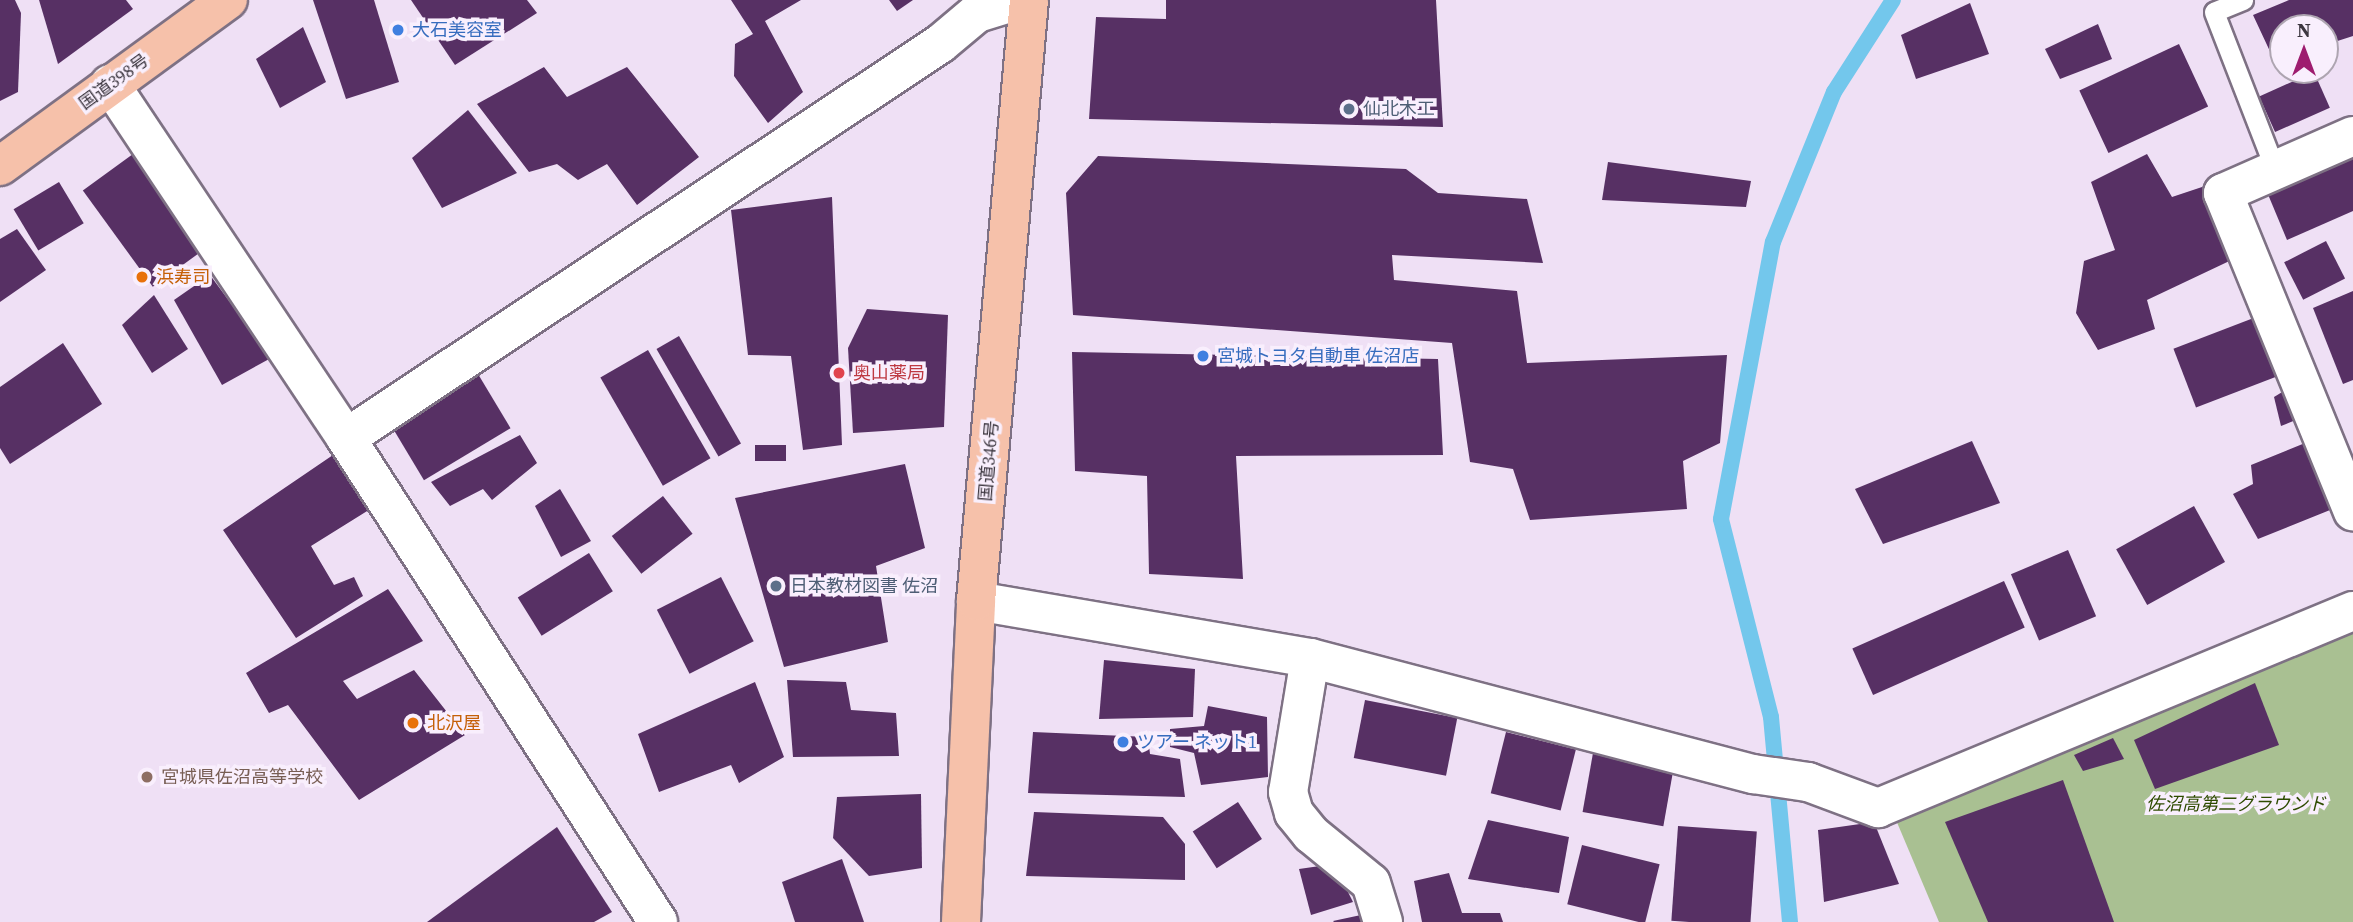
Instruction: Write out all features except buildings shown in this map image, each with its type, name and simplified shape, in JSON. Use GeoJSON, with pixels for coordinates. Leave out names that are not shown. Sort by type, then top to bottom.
{"type":"FeatureCollection","features":[{"type":"Feature","properties":{"kind":"highway","name":"国道398号"},"geometry":{"type":"LineString","coordinates":[[0,166],[228,0]]}},
{"type":"Feature","properties":{"kind":"highway","name":"国道346号"},"geometry":{"type":"LineString","coordinates":[[961,922],[976,601],[1029,0]]}},
{"type":"Feature","properties":{"kind":"street"},"geometry":{"type":"LineString","coordinates":[[346,438],[940,44],[977,13],[1019,0]]}},
{"type":"Feature","properties":{"kind":"street"},"geometry":{"type":"LineString","coordinates":[[110,85],[346,438],[658,922]]}},
{"type":"Feature","properties":{"kind":"street"},"geometry":{"type":"LineString","coordinates":[[2353,136],[2223,193],[2353,511]]}},
{"type":"Feature","properties":{"kind":"street"},"geometry":{"type":"LineString","coordinates":[[976,601],[1310,658],[1753,774],[1808,782],[1878,808],[2353,611]]}},
{"type":"Feature","properties":{"kind":"street"},"geometry":{"type":"LineString","coordinates":[[1310,658],[1288,792],[1294,813],[1311,834],[1371,883],[1383,922]]}},
{"type":"Feature","properties":{"kind":"lane"},"geometry":{"type":"LineString","coordinates":[[2243,0],[2214,12],[2275,170]]}},
{"type":"Feature","properties":{"kind":"green space","name":"佐沼高第二グラウンド"},"geometry":{"type":"Polygon","coordinates":[[[2353,628],[2353,922],[1939,922],[1896,820],[2353,628]]]}},
{"type":"Feature","properties":{"kind":"waterway"},"geometry":{"type":"LineString","coordinates":[[1790,922],[1771,717],[1721,519],[1773,242],[1834,92],[1893,0]]}},
{"type":"Feature","properties":{"kind":"place","name":"大石美容室"},"geometry":{"type":"Point","coordinates":[398,30]}},
{"type":"Feature","properties":{"kind":"place","name":"仙北木工"},"geometry":{"type":"Point","coordinates":[1349,109]}},
{"type":"Feature","properties":{"kind":"place","name":"浜寿司"},"geometry":{"type":"Point","coordinates":[142,277]}},
{"type":"Feature","properties":{"kind":"place","name":"宮城トヨタ自動車 佐沼店"},"geometry":{"type":"Point","coordinates":[1203,356]}},
{"type":"Feature","properties":{"kind":"place","name":"奥山薬局"},"geometry":{"type":"Point","coordinates":[839,373]}},
{"type":"Feature","properties":{"kind":"place","name":"日本教材図書 佐沼"},"geometry":{"type":"Point","coordinates":[776,586]}},
{"type":"Feature","properties":{"kind":"place","name":"北沢屋"},"geometry":{"type":"Point","coordinates":[413,723]}},
{"type":"Feature","properties":{"kind":"place","name":"ツアー ネット1"},"geometry":{"type":"Point","coordinates":[1123,742]}},
{"type":"Feature","properties":{"kind":"place","name":"宮城県佐沼高等学校"},"geometry":{"type":"Point","coordinates":[147,777]}}]}
